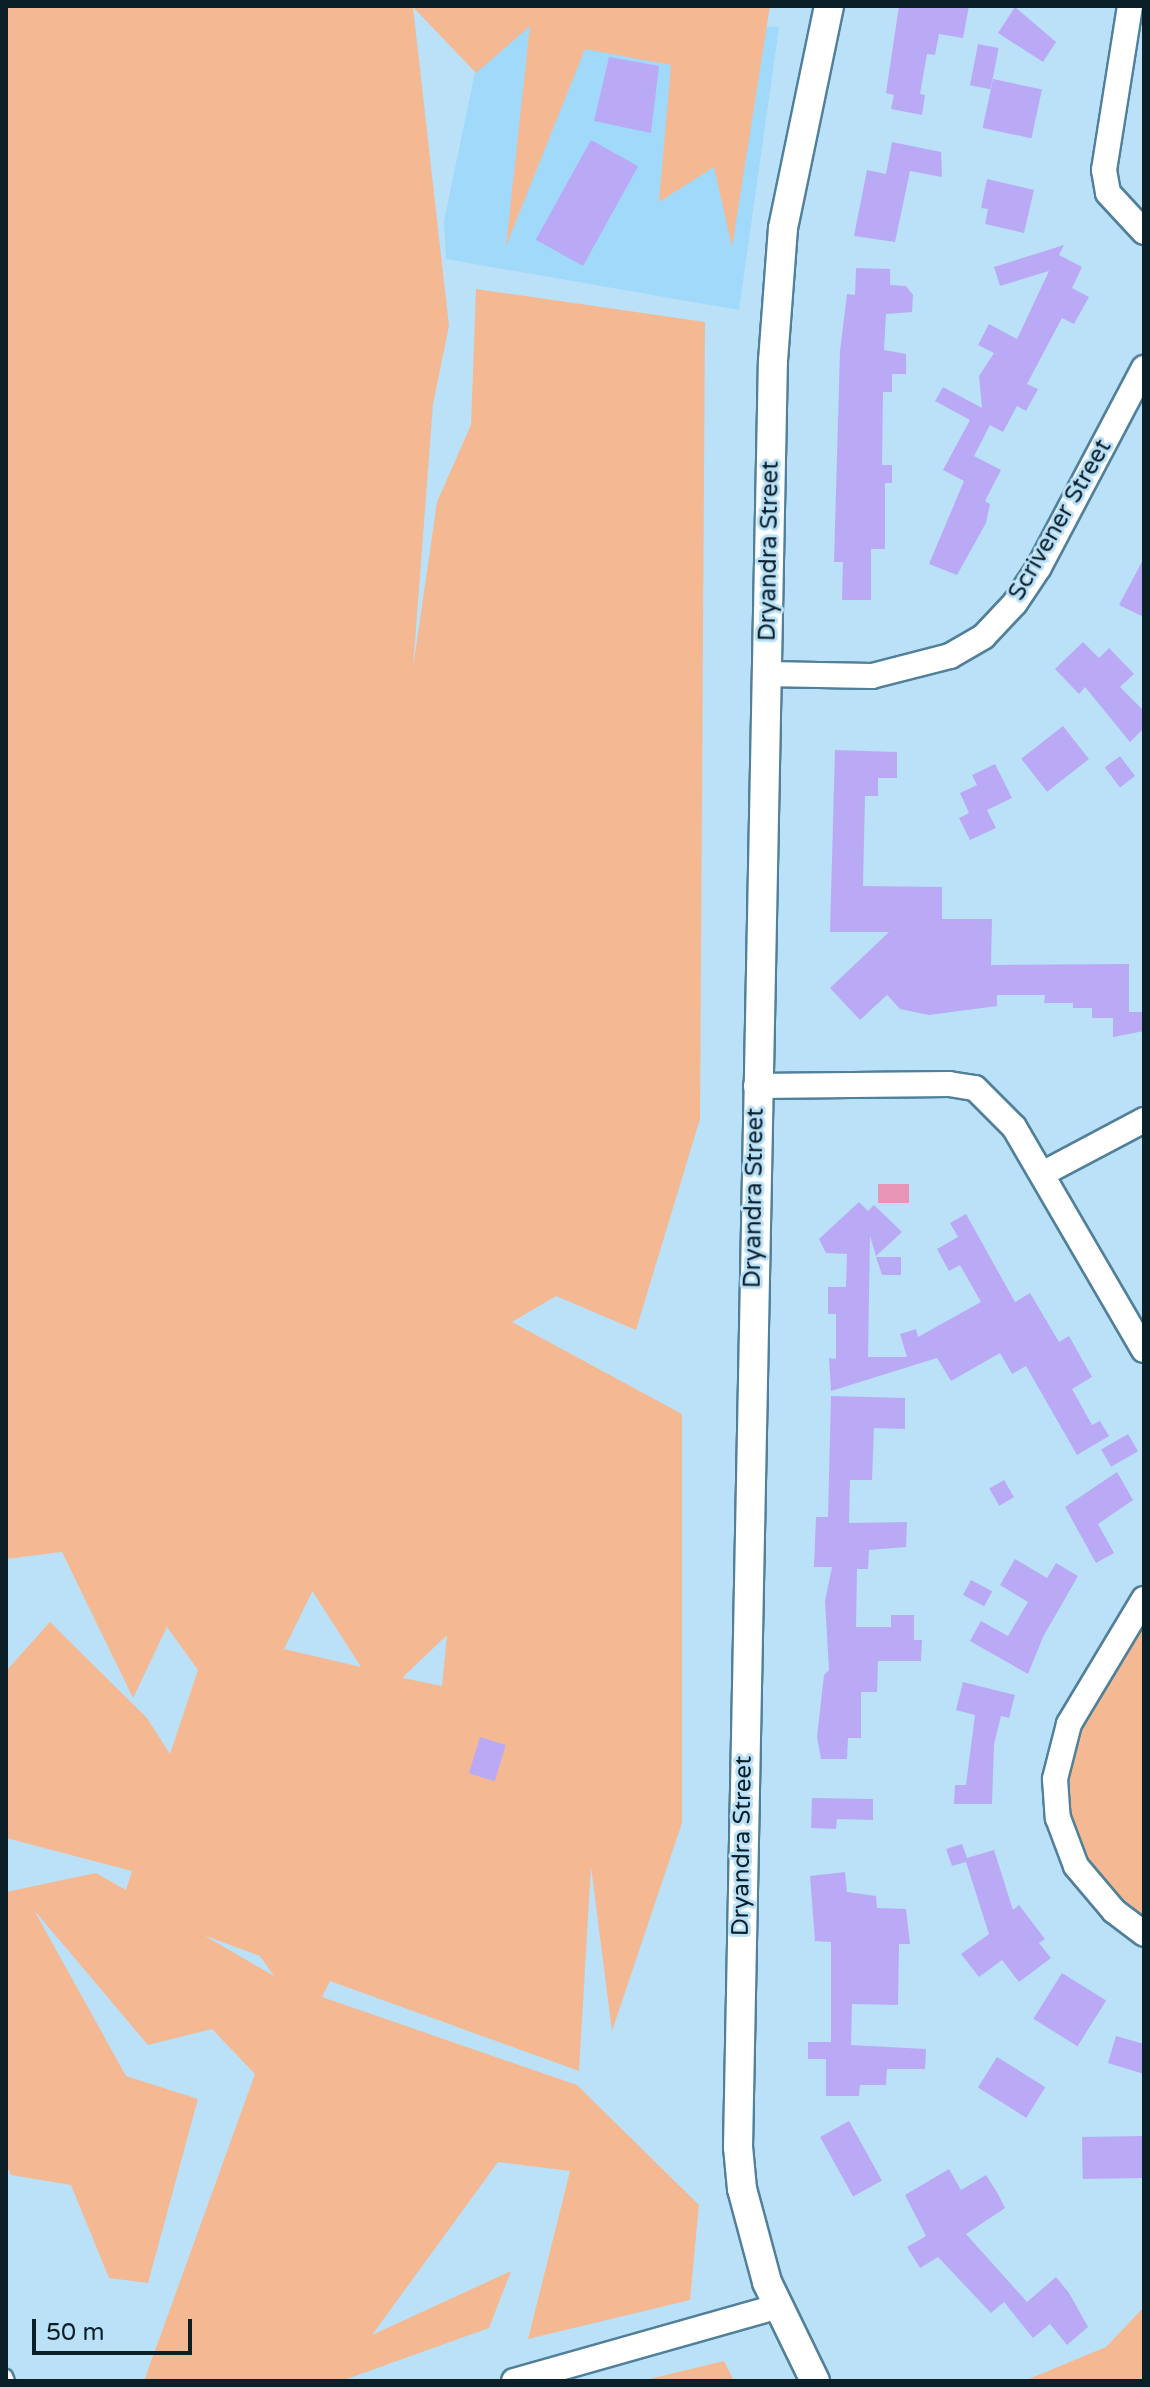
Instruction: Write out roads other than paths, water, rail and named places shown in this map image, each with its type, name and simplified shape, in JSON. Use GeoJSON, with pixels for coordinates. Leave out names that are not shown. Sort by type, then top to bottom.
{"type":"FeatureCollection","features":[{"type":"Feature","properties":{"kind":"street","name":"Dryandra Street"},"geometry":{"type":"LineString","coordinates":[[815,2381],[776,2307],[745,2204],[738,2147],[756,1086],[773,361],[783,228],[829,6]]}},
{"type":"Feature","properties":{"kind":"street"},"geometry":{"type":"LineString","coordinates":[[1130,6],[1104,170],[1108,193],[1144,232]]}},
{"type":"Feature","properties":{"kind":"street","name":"Scrivener Street"},"geometry":{"type":"LineString","coordinates":[[766,674],[885,674],[950,656],[984,636],[1015,603],[1039,567],[1144,368]]}},
{"type":"Feature","properties":{"kind":"street"},"geometry":{"type":"LineString","coordinates":[[756,1086],[949,1084],[975,1088],[995,1102],[1044,1173],[1144,1350]]}},
{"type":"Feature","properties":{"kind":"street"},"geometry":{"type":"LineString","coordinates":[[1044,1173],[1144,1120]]}},
{"type":"Feature","properties":{"kind":"street"},"geometry":{"type":"LineString","coordinates":[[1144,1599],[1069,1724],[1055,1779],[1058,1818],[1076,1866],[1114,1911],[1144,1934]]}},
{"type":"Feature","properties":{"kind":"street"},"geometry":{"type":"LineString","coordinates":[[514,2381],[776,2307]]}}]}
